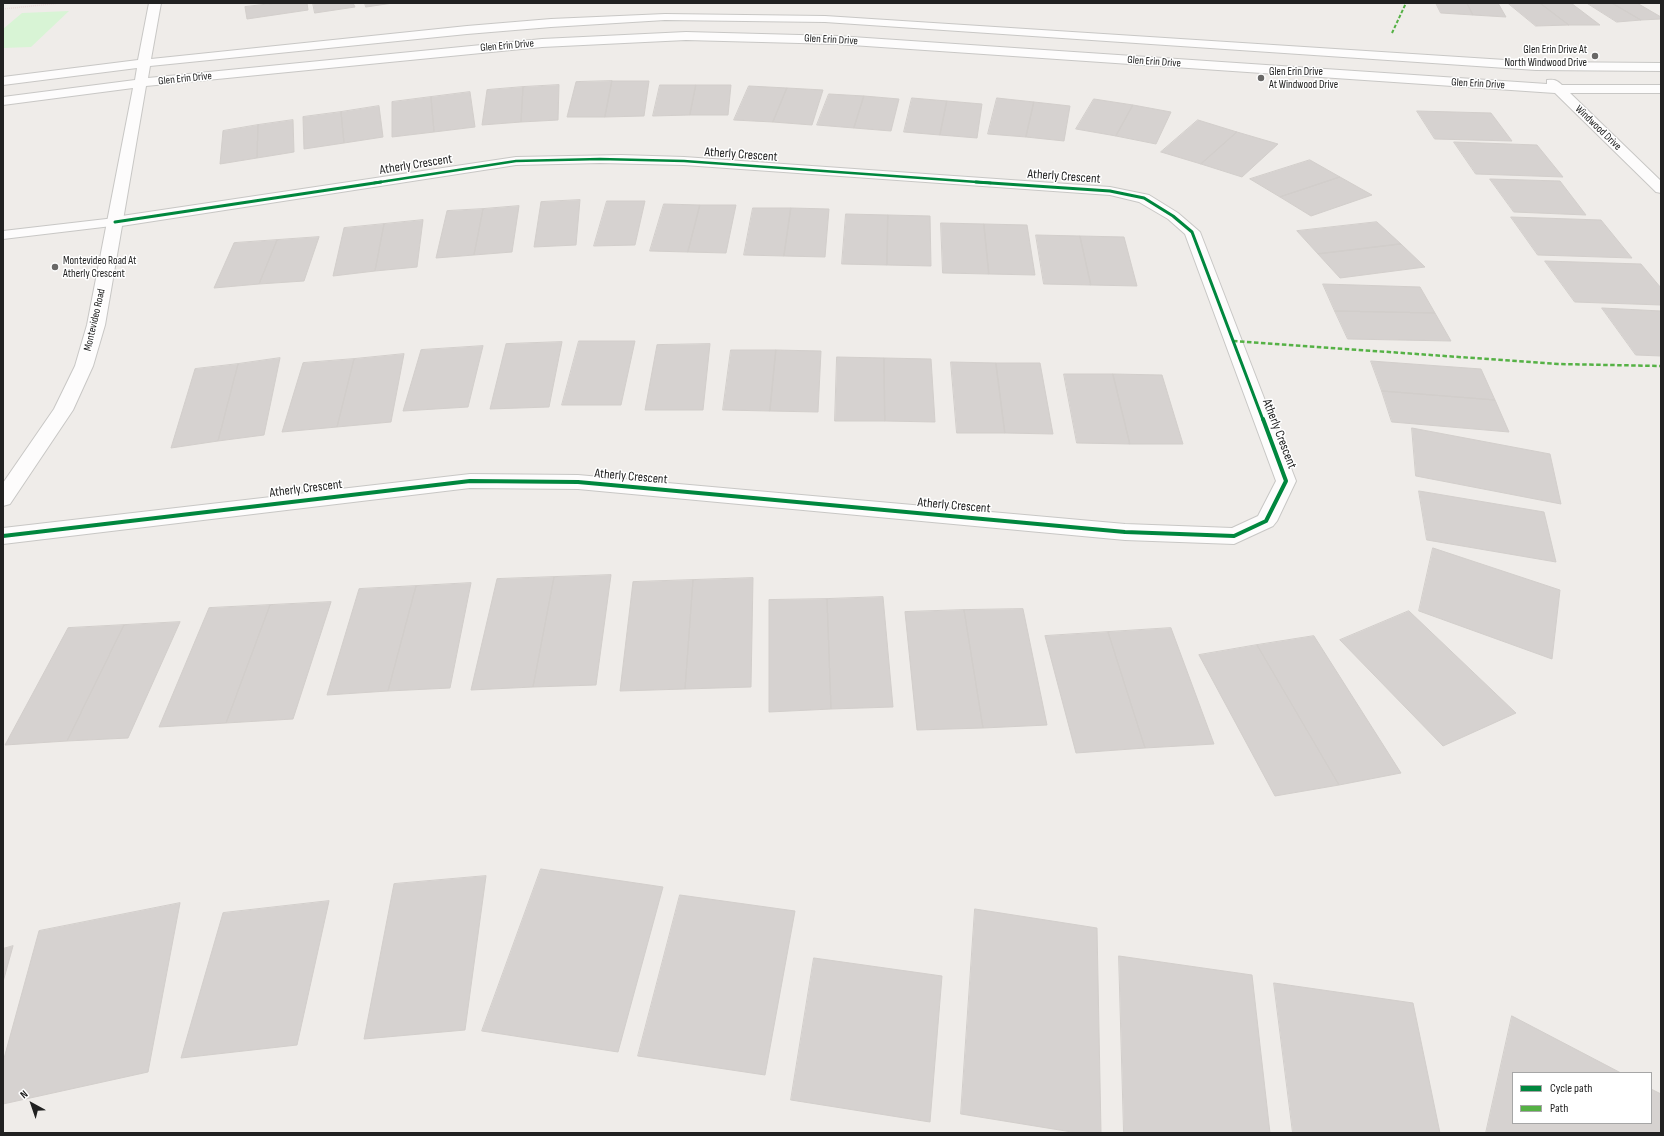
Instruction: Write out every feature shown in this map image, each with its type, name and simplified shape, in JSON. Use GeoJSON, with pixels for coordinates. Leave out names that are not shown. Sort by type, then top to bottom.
{"type":"FeatureCollection","features":[{"type":"Feature","properties":{"kind":"street","name":"Montevideo Road"},"geometry":{"type":"LineString","coordinates":[[3,499],[63,410],[84,366],[96,325],[156,3]]}},
{"type":"Feature","properties":{"kind":"street","name":"Glen Erin Drive"},"geometry":{"type":"LineString","coordinates":[[3,81],[144,63],[543,24],[665,17],[825,19],[1536,66],[1661,67]]}},
{"type":"Feature","properties":{"kind":"street","name":"Glen Erin Drive"},"geometry":{"type":"LineString","coordinates":[[3,101],[141,83],[477,49],[620,38],[686,36],[837,40],[1556,89],[1661,90]]}},
{"type":"Feature","properties":{"kind":"street","name":"Windwood Drive"},"geometry":{"type":"LineString","coordinates":[[1536,66],[1556,89],[1661,189]]}},
{"type":"Feature","properties":{"kind":"street","name":"Atherly Crescent"},"geometry":{"type":"LineString","coordinates":[[3,536],[470,481],[578,482],[1126,532],[1234,536],[1266,521],[1286,482],[1192,232],[1173,216],[1144,198],[1110,191],[724,164],[624,158],[582,158],[516,161],[115,222]]}},
{"type":"Feature","properties":{"kind":"lane"},"geometry":{"type":"LineString","coordinates":[[3,235],[115,222]]}},
{"type":"Feature","properties":{"kind":"path"},"geometry":{"type":"LineString","coordinates":[[3,9],[60,3]]}},
{"type":"Feature","properties":{"kind":"green space"},"geometry":{"type":"Polygon","coordinates":[[[69,11],[31,47],[3,48],[3,29],[22,13],[69,11]]]}},
{"type":"Feature","properties":{"kind":"building"},"geometry":{"type":"Polygon","coordinates":[[[277,3],[307,3],[308,10],[247,19],[245,7],[277,3]]]}},
{"type":"Feature","properties":{"kind":"building"},"geometry":{"type":"Polygon","coordinates":[[[313,3],[353,3],[355,7],[315,13],[313,3]]]}},
{"type":"Feature","properties":{"kind":"building"},"geometry":{"type":"Polygon","coordinates":[[[365,3],[393,3],[366,7],[365,3]]]}},
{"type":"Feature","properties":{"kind":"building"},"geometry":{"type":"Polygon","coordinates":[[[1436,3],[1467,3],[1473,15],[1441,13],[1436,3]]]}},
{"type":"Feature","properties":{"kind":"building"},"geometry":{"type":"Polygon","coordinates":[[[1467,3],[1498,3],[1506,17],[1473,15],[1467,3]]]}},
{"type":"Feature","properties":{"kind":"building"},"geometry":{"type":"Polygon","coordinates":[[[1508,3],[1540,3],[1569,25],[1536,26],[1508,3]]]}},
{"type":"Feature","properties":{"kind":"building"},"geometry":{"type":"Polygon","coordinates":[[[1540,3],[1571,3],[1600,25],[1569,25],[1540,3]]]}},
{"type":"Feature","properties":{"kind":"building"},"geometry":{"type":"Polygon","coordinates":[[[1587,3],[1612,3],[1641,20],[1617,22],[1587,3]]]}},
{"type":"Feature","properties":{"kind":"building"},"geometry":{"type":"Polygon","coordinates":[[[1612,3],[1637,3],[1661,17],[1661,19],[1641,20],[1612,3]]]}},
{"type":"Feature","properties":{"kind":"building"},"geometry":{"type":"Polygon","coordinates":[[[612,81],[605,117],[567,117],[576,82],[612,81]]]}},
{"type":"Feature","properties":{"kind":"building"},"geometry":{"type":"Polygon","coordinates":[[[612,81],[649,81],[644,116],[605,117],[612,81]]]}},
{"type":"Feature","properties":{"kind":"building"},"geometry":{"type":"Polygon","coordinates":[[[559,85],[558,120],[521,122],[523,87],[559,85]]]}},
{"type":"Feature","properties":{"kind":"building"},"geometry":{"type":"Polygon","coordinates":[[[660,85],[696,85],[690,115],[653,116],[660,85]]]}},
{"type":"Feature","properties":{"kind":"building"},"geometry":{"type":"Polygon","coordinates":[[[696,85],[731,85],[728,115],[690,115],[696,85]]]}},
{"type":"Feature","properties":{"kind":"building"},"geometry":{"type":"Polygon","coordinates":[[[749,86],[787,88],[773,122],[734,120],[749,86]]]}},
{"type":"Feature","properties":{"kind":"building"},"geometry":{"type":"Polygon","coordinates":[[[523,87],[521,122],[482,125],[487,90],[523,87]]]}},
{"type":"Feature","properties":{"kind":"building"},"geometry":{"type":"Polygon","coordinates":[[[787,88],[823,90],[812,125],[773,122],[787,88]]]}},
{"type":"Feature","properties":{"kind":"building"},"geometry":{"type":"Polygon","coordinates":[[[470,92],[475,127],[434,132],[431,97],[470,92]]]}},
{"type":"Feature","properties":{"kind":"building"},"geometry":{"type":"Polygon","coordinates":[[[829,94],[864,96],[854,128],[817,125],[829,94]]]}},
{"type":"Feature","properties":{"kind":"building"},"geometry":{"type":"Polygon","coordinates":[[[864,96],[899,99],[891,131],[854,128],[864,96]]]}},
{"type":"Feature","properties":{"kind":"building"},"geometry":{"type":"Polygon","coordinates":[[[431,97],[434,132],[392,137],[392,102],[431,97]]]}},
{"type":"Feature","properties":{"kind":"building"},"geometry":{"type":"Polygon","coordinates":[[[912,98],[947,101],[940,135],[904,132],[912,98]]]}},
{"type":"Feature","properties":{"kind":"building"},"geometry":{"type":"Polygon","coordinates":[[[997,98],[1034,102],[1026,137],[988,134],[997,98]]]}},
{"type":"Feature","properties":{"kind":"building"},"geometry":{"type":"Polygon","coordinates":[[[1094,99],[1133,105],[1116,136],[1076,129],[1094,99]]]}},
{"type":"Feature","properties":{"kind":"building"},"geometry":{"type":"Polygon","coordinates":[[[947,101],[982,104],[977,138],[940,135],[947,101]]]}},
{"type":"Feature","properties":{"kind":"building"},"geometry":{"type":"Polygon","coordinates":[[[1034,102],[1070,106],[1064,141],[1026,137],[1034,102]]]}},
{"type":"Feature","properties":{"kind":"building"},"geometry":{"type":"Polygon","coordinates":[[[1133,105],[1171,112],[1156,144],[1116,136],[1133,105]]]}},
{"type":"Feature","properties":{"kind":"building"},"geometry":{"type":"Polygon","coordinates":[[[379,106],[383,137],[344,143],[341,112],[379,106]]]}},
{"type":"Feature","properties":{"kind":"building"},"geometry":{"type":"Polygon","coordinates":[[[1417,111],[1491,113],[1512,141],[1435,139],[1417,111]]]}},
{"type":"Feature","properties":{"kind":"building"},"geometry":{"type":"Polygon","coordinates":[[[341,112],[344,143],[304,149],[303,117],[341,112]]]}},
{"type":"Feature","properties":{"kind":"building"},"geometry":{"type":"Polygon","coordinates":[[[293,120],[294,152],[257,158],[258,125],[293,120]]]}},
{"type":"Feature","properties":{"kind":"building"},"geometry":{"type":"Polygon","coordinates":[[[1198,120],[1237,132],[1201,164],[1161,152],[1198,120]]]}},
{"type":"Feature","properties":{"kind":"building"},"geometry":{"type":"Polygon","coordinates":[[[258,125],[257,158],[220,164],[223,131],[258,125]]]}},
{"type":"Feature","properties":{"kind":"building"},"geometry":{"type":"Polygon","coordinates":[[[1237,132],[1278,144],[1242,177],[1201,164],[1237,132]]]}},
{"type":"Feature","properties":{"kind":"building"},"geometry":{"type":"Polygon","coordinates":[[[1454,142],[1537,145],[1563,177],[1476,174],[1454,142]]]}},
{"type":"Feature","properties":{"kind":"building"},"geometry":{"type":"Polygon","coordinates":[[[1310,160],[1340,177],[1280,197],[1250,179],[1310,160]]]}},
{"type":"Feature","properties":{"kind":"building"},"geometry":{"type":"Polygon","coordinates":[[[1340,177],[1372,195],[1311,216],[1280,197],[1340,177]]]}},
{"type":"Feature","properties":{"kind":"building"},"geometry":{"type":"Polygon","coordinates":[[[1490,179],[1560,181],[1586,215],[1514,212],[1490,179]]]}},
{"type":"Feature","properties":{"kind":"building"},"geometry":{"type":"Polygon","coordinates":[[[580,200],[576,245],[534,247],[541,202],[580,200]]]}},
{"type":"Feature","properties":{"kind":"building"},"geometry":{"type":"Polygon","coordinates":[[[607,201],[645,201],[635,245],[594,246],[607,201]]]}},
{"type":"Feature","properties":{"kind":"building"},"geometry":{"type":"Polygon","coordinates":[[[664,204],[700,205],[688,252],[650,251],[664,204]]]}},
{"type":"Feature","properties":{"kind":"building"},"geometry":{"type":"Polygon","coordinates":[[[700,205],[736,205],[726,253],[688,252],[700,205]]]}},
{"type":"Feature","properties":{"kind":"building"},"geometry":{"type":"Polygon","coordinates":[[[519,206],[512,252],[474,255],[483,209],[519,206]]]}},
{"type":"Feature","properties":{"kind":"building"},"geometry":{"type":"Polygon","coordinates":[[[753,208],[791,208],[784,256],[744,255],[753,208]]]}},
{"type":"Feature","properties":{"kind":"building"},"geometry":{"type":"Polygon","coordinates":[[[791,208],[829,209],[825,257],[784,256],[791,208]]]}},
{"type":"Feature","properties":{"kind":"building"},"geometry":{"type":"Polygon","coordinates":[[[483,209],[474,255],[436,258],[447,211],[483,209]]]}},
{"type":"Feature","properties":{"kind":"building"},"geometry":{"type":"Polygon","coordinates":[[[846,214],[888,215],[887,265],[842,264],[846,214]]]}},
{"type":"Feature","properties":{"kind":"building"},"geometry":{"type":"Polygon","coordinates":[[[888,215],[930,216],[931,266],[887,265],[888,215]]]}},
{"type":"Feature","properties":{"kind":"building"},"geometry":{"type":"Polygon","coordinates":[[[1511,217],[1601,220],[1632,258],[1538,255],[1511,217]]]}},
{"type":"Feature","properties":{"kind":"building"},"geometry":{"type":"Polygon","coordinates":[[[423,220],[417,267],[375,271],[384,224],[423,220]]]}},
{"type":"Feature","properties":{"kind":"building"},"geometry":{"type":"Polygon","coordinates":[[[1377,222],[1401,244],[1318,254],[1297,231],[1377,222]]]}},
{"type":"Feature","properties":{"kind":"building"},"geometry":{"type":"Polygon","coordinates":[[[941,223],[984,224],[989,274],[943,273],[941,223]]]}},
{"type":"Feature","properties":{"kind":"building"},"geometry":{"type":"Polygon","coordinates":[[[384,224],[375,271],[333,276],[344,228],[384,224]]]}},
{"type":"Feature","properties":{"kind":"building"},"geometry":{"type":"Polygon","coordinates":[[[984,224],[1027,225],[1035,275],[989,274],[984,224]]]}},
{"type":"Feature","properties":{"kind":"building"},"geometry":{"type":"Polygon","coordinates":[[[1036,235],[1080,236],[1091,285],[1044,284],[1036,235]]]}},
{"type":"Feature","properties":{"kind":"building"},"geometry":{"type":"Polygon","coordinates":[[[1080,236],[1124,237],[1137,286],[1091,285],[1080,236]]]}},
{"type":"Feature","properties":{"kind":"building"},"geometry":{"type":"Polygon","coordinates":[[[319,237],[304,281],[259,284],[277,240],[319,237]]]}},
{"type":"Feature","properties":{"kind":"building"},"geometry":{"type":"Polygon","coordinates":[[[277,240],[259,284],[214,288],[234,243],[277,240]]]}},
{"type":"Feature","properties":{"kind":"building"},"geometry":{"type":"Polygon","coordinates":[[[1401,244],[1425,267],[1340,278],[1318,254],[1401,244]]]}},
{"type":"Feature","properties":{"kind":"building"},"geometry":{"type":"Polygon","coordinates":[[[1545,261],[1641,264],[1661,288],[1661,305],[1575,302],[1545,261]]]}},
{"type":"Feature","properties":{"kind":"building"},"geometry":{"type":"Polygon","coordinates":[[[1323,284],[1420,287],[1435,313],[1335,311],[1323,284]]]}},
{"type":"Feature","properties":{"kind":"building"},"geometry":{"type":"Polygon","coordinates":[[[1602,308],[1661,311],[1661,356],[1636,355],[1602,308]]]}},
{"type":"Feature","properties":{"kind":"building"},"geometry":{"type":"Polygon","coordinates":[[[1335,311],[1435,313],[1451,341],[1348,339],[1335,311]]]}},
{"type":"Feature","properties":{"kind":"building"},"geometry":{"type":"Polygon","coordinates":[[[579,341],[635,341],[621,405],[562,405],[579,341]]]}},
{"type":"Feature","properties":{"kind":"building"},"geometry":{"type":"Polygon","coordinates":[[[562,342],[549,407],[490,409],[506,344],[562,342]]]}},
{"type":"Feature","properties":{"kind":"building"},"geometry":{"type":"Polygon","coordinates":[[[710,344],[703,410],[645,410],[657,345],[710,344]]]}},
{"type":"Feature","properties":{"kind":"building"},"geometry":{"type":"Polygon","coordinates":[[[483,346],[468,407],[403,411],[421,350],[483,346]]]}},
{"type":"Feature","properties":{"kind":"building"},"geometry":{"type":"Polygon","coordinates":[[[731,350],[776,350],[770,411],[723,410],[731,350]]]}},
{"type":"Feature","properties":{"kind":"building"},"geometry":{"type":"Polygon","coordinates":[[[776,350],[821,351],[818,412],[770,411],[776,350]]]}},
{"type":"Feature","properties":{"kind":"building"},"geometry":{"type":"Polygon","coordinates":[[[404,354],[391,422],[337,427],[354,359],[404,354]]]}},
{"type":"Feature","properties":{"kind":"building"},"geometry":{"type":"Polygon","coordinates":[[[837,357],[884,358],[885,421],[835,421],[837,357]]]}},
{"type":"Feature","properties":{"kind":"building"},"geometry":{"type":"Polygon","coordinates":[[[280,358],[264,435],[218,441],[238,364],[280,358]]]}},
{"type":"Feature","properties":{"kind":"building"},"geometry":{"type":"Polygon","coordinates":[[[884,358],[931,359],[935,422],[885,421],[884,358]]]}},
{"type":"Feature","properties":{"kind":"building"},"geometry":{"type":"Polygon","coordinates":[[[354,359],[337,427],[282,432],[303,363],[354,359]]]}},
{"type":"Feature","properties":{"kind":"building"},"geometry":{"type":"Polygon","coordinates":[[[1371,361],[1481,369],[1495,400],[1382,391],[1371,361]]]}},
{"type":"Feature","properties":{"kind":"building"},"geometry":{"type":"Polygon","coordinates":[[[951,362],[996,363],[1005,433],[957,433],[951,362]]]}},
{"type":"Feature","properties":{"kind":"building"},"geometry":{"type":"Polygon","coordinates":[[[996,363],[1040,363],[1053,434],[1005,433],[996,363]]]}},
{"type":"Feature","properties":{"kind":"building"},"geometry":{"type":"Polygon","coordinates":[[[238,364],[218,441],[171,448],[195,369],[238,364]]]}},
{"type":"Feature","properties":{"kind":"building"},"geometry":{"type":"Polygon","coordinates":[[[1064,374],[1113,374],[1130,444],[1077,443],[1064,374]]]}},
{"type":"Feature","properties":{"kind":"building"},"geometry":{"type":"Polygon","coordinates":[[[1113,374],[1162,375],[1183,444],[1130,444],[1113,374]]]}},
{"type":"Feature","properties":{"kind":"building"},"geometry":{"type":"Polygon","coordinates":[[[1382,391],[1495,400],[1509,432],[1392,422],[1382,391]]]}},
{"type":"Feature","properties":{"kind":"building"},"geometry":{"type":"Polygon","coordinates":[[[1412,428],[1550,454],[1561,504],[1416,476],[1412,428]]]}},
{"type":"Feature","properties":{"kind":"building"},"geometry":{"type":"Polygon","coordinates":[[[1419,491],[1544,512],[1556,562],[1427,540],[1419,491]]]}},
{"type":"Feature","properties":{"kind":"building"},"geometry":{"type":"Polygon","coordinates":[[[1433,548],[1560,590],[1552,659],[1419,611],[1433,548]]]}},
{"type":"Feature","properties":{"kind":"building"},"geometry":{"type":"Polygon","coordinates":[[[611,575],[596,685],[533,687],[554,577],[611,575]]]}},
{"type":"Feature","properties":{"kind":"building"},"geometry":{"type":"Polygon","coordinates":[[[554,577],[533,687],[471,690],[497,579],[554,577]]]}},
{"type":"Feature","properties":{"kind":"building"},"geometry":{"type":"Polygon","coordinates":[[[753,578],[751,687],[685,689],[693,580],[753,578]]]}},
{"type":"Feature","properties":{"kind":"building"},"geometry":{"type":"Polygon","coordinates":[[[693,580],[685,689],[620,691],[633,582],[693,580]]]}},
{"type":"Feature","properties":{"kind":"building"},"geometry":{"type":"Polygon","coordinates":[[[471,583],[450,688],[388,691],[416,586],[471,583]]]}},
{"type":"Feature","properties":{"kind":"building"},"geometry":{"type":"Polygon","coordinates":[[[416,586],[388,691],[327,695],[359,589],[416,586]]]}},
{"type":"Feature","properties":{"kind":"building"},"geometry":{"type":"Polygon","coordinates":[[[883,597],[893,707],[831,709],[827,599],[883,597]]]}},
{"type":"Feature","properties":{"kind":"building"},"geometry":{"type":"Polygon","coordinates":[[[827,599],[831,709],[769,712],[769,600],[827,599]]]}},
{"type":"Feature","properties":{"kind":"building"},"geometry":{"type":"Polygon","coordinates":[[[331,602],[293,719],[226,723],[270,605],[331,602]]]}},
{"type":"Feature","properties":{"kind":"building"},"geometry":{"type":"Polygon","coordinates":[[[270,605],[226,723],[159,727],[209,608],[270,605]]]}},
{"type":"Feature","properties":{"kind":"building"},"geometry":{"type":"Polygon","coordinates":[[[1023,609],[1047,725],[983,728],[964,610],[1023,609]]]}},
{"type":"Feature","properties":{"kind":"building"},"geometry":{"type":"Polygon","coordinates":[[[964,610],[983,728],[917,730],[905,612],[964,610]]]}},
{"type":"Feature","properties":{"kind":"building"},"geometry":{"type":"Polygon","coordinates":[[[1409,611],[1516,713],[1443,746],[1340,640],[1409,611]]]}},
{"type":"Feature","properties":{"kind":"building"},"geometry":{"type":"Polygon","coordinates":[[[180,622],[128,738],[67,741],[124,625],[180,622]]]}},
{"type":"Feature","properties":{"kind":"building"},"geometry":{"type":"Polygon","coordinates":[[[124,625],[67,741],[5,745],[68,628],[124,625]]]}},
{"type":"Feature","properties":{"kind":"building"},"geometry":{"type":"Polygon","coordinates":[[[1171,628],[1214,744],[1145,748],[1108,632],[1171,628]]]}},
{"type":"Feature","properties":{"kind":"building"},"geometry":{"type":"Polygon","coordinates":[[[1108,632],[1145,748],[1076,753],[1045,636],[1108,632]]]}},
{"type":"Feature","properties":{"kind":"building"},"geometry":{"type":"Polygon","coordinates":[[[1314,636],[1401,773],[1339,785],[1257,645],[1314,636]]]}},
{"type":"Feature","properties":{"kind":"building"},"geometry":{"type":"Polygon","coordinates":[[[1257,645],[1339,785],[1275,796],[1199,655],[1257,645]]]}},
{"type":"Feature","properties":{"kind":"building"},"geometry":{"type":"Polygon","coordinates":[[[541,869],[663,887],[618,1052],[482,1031],[541,869]]]}},
{"type":"Feature","properties":{"kind":"building"},"geometry":{"type":"Polygon","coordinates":[[[486,876],[465,1030],[364,1039],[394,884],[486,876]]]}},
{"type":"Feature","properties":{"kind":"building"},"geometry":{"type":"Polygon","coordinates":[[[680,895],[795,911],[765,1075],[638,1056],[680,895]]]}},
{"type":"Feature","properties":{"kind":"building"},"geometry":{"type":"Polygon","coordinates":[[[329,901],[297,1045],[181,1058],[223,913],[329,901]]]}},
{"type":"Feature","properties":{"kind":"building"},"geometry":{"type":"Polygon","coordinates":[[[180,903],[148,1072],[3,1104],[3,1062],[39,931],[180,903]]]}},
{"type":"Feature","properties":{"kind":"building"},"geometry":{"type":"Polygon","coordinates":[[[975,909],[1097,928],[1101,1133],[1078,1133],[961,1114],[975,909]]]}},
{"type":"Feature","properties":{"kind":"building"},"geometry":{"type":"Polygon","coordinates":[[[13,946],[3,982],[3,949],[13,946]]]}},
{"type":"Feature","properties":{"kind":"building"},"geometry":{"type":"Polygon","coordinates":[[[1119,956],[1252,975],[1270,1133],[1124,1133],[1119,956]]]}},
{"type":"Feature","properties":{"kind":"building"},"geometry":{"type":"Polygon","coordinates":[[[814,958],[942,976],[930,1122],[791,1100],[814,958]]]}},
{"type":"Feature","properties":{"kind":"building"},"geometry":{"type":"Polygon","coordinates":[[[1274,983],[1413,1003],[1440,1133],[1293,1133],[1274,983]]]}},
{"type":"Feature","properties":{"kind":"building"},"geometry":{"type":"Polygon","coordinates":[[[1512,1016],[1619,1072],[1512,1072],[1512,1124],[1652,1124],[1652,1090],[1661,1094],[1661,1133],[1486,1133],[1512,1016]]]}},
{"type":"Feature","properties":{"kind":"marked path"},"geometry":{"type":"LineString","coordinates":[[1392,33],[1406,3]]}},
{"type":"Feature","properties":{"kind":"marked path"},"geometry":{"type":"LineString","coordinates":[[1233,341],[1408,352],[1558,364],[1661,366]]}},
{"type":"Feature","properties":{"kind":"cycle path"},"geometry":{"type":"LineString","coordinates":[[3,536],[470,481],[578,482],[1125,532],[1234,536],[1266,521],[1286,481],[1192,232],[1173,216],[1144,198],[1110,191],[684,161],[621,159],[558,160],[516,161],[115,222]]}},
{"type":"Feature","properties":{"kind":"place","name":"Glen Erin Drive At North Windwood Drive"},"geometry":{"type":"Point","coordinates":[1595,56]}},
{"type":"Feature","properties":{"kind":"place","name":"Glen Erin Drive At Windwood Drive"},"geometry":{"type":"Point","coordinates":[1261,78]}},
{"type":"Feature","properties":{"kind":"place","name":"Montevideo Road At Atherly Crescent"},"geometry":{"type":"Point","coordinates":[55,267]}}]}
